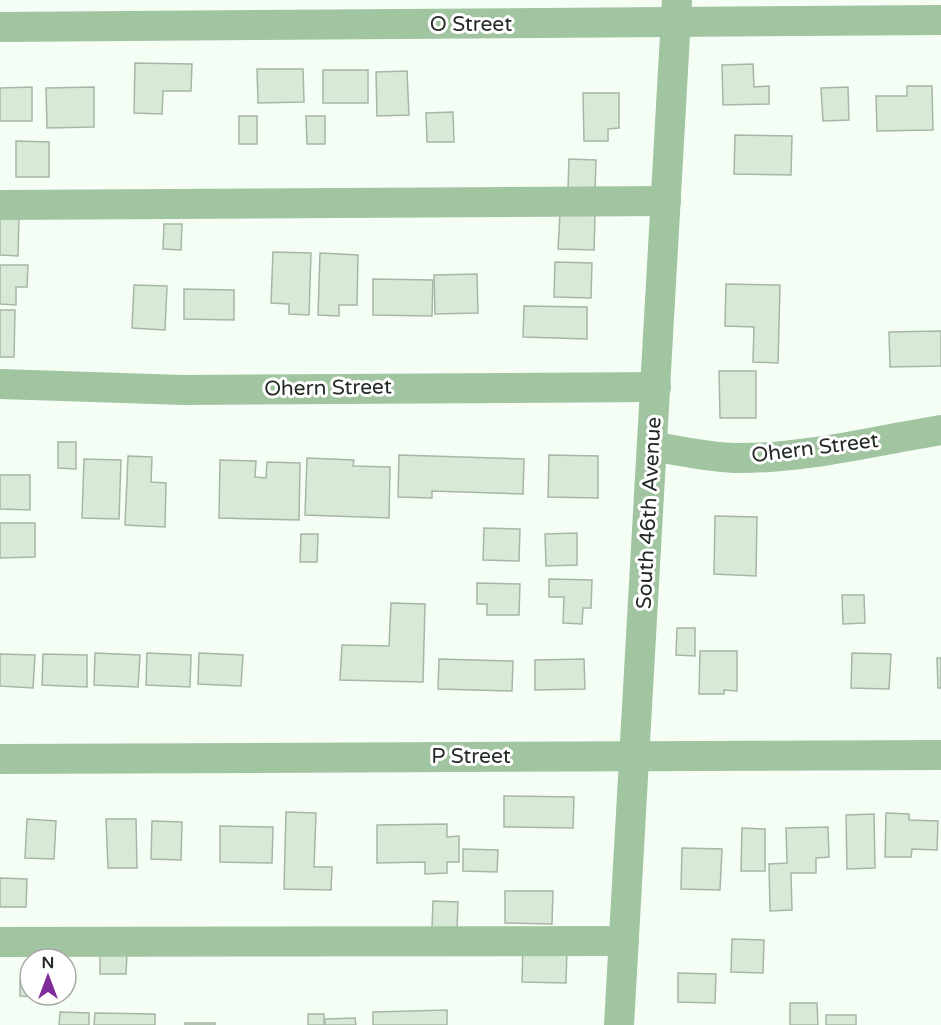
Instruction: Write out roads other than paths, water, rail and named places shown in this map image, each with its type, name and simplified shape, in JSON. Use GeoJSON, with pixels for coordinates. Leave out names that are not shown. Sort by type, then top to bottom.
{"type":"FeatureCollection","features":[{"type":"Feature","properties":{"kind":"street","name":"O Street"},"geometry":{"type":"LineString","coordinates":[[0,27],[677,11],[941,20]]}},
{"type":"Feature","properties":{"kind":"street","name":"South 46th Avenue"},"geometry":{"type":"LineString","coordinates":[[619,1025],[677,11]]}},
{"type":"Feature","properties":{"kind":"street"},"geometry":{"type":"LineString","coordinates":[[0,205],[666,201]]}},
{"type":"Feature","properties":{"kind":"street","name":"Ohern Street"},"geometry":{"type":"LineString","coordinates":[[0,384],[183,390],[656,387]]}},
{"type":"Feature","properties":{"kind":"street","name":"Ohern Street"},"geometry":{"type":"LineString","coordinates":[[652,446],[733,458],[775,457],[941,430]]}},
{"type":"Feature","properties":{"kind":"street","name":"P Street"},"geometry":{"type":"LineString","coordinates":[[0,759],[941,755]]}},
{"type":"Feature","properties":{"kind":"street"},"geometry":{"type":"LineString","coordinates":[[0,942],[624,941]]}}]}
